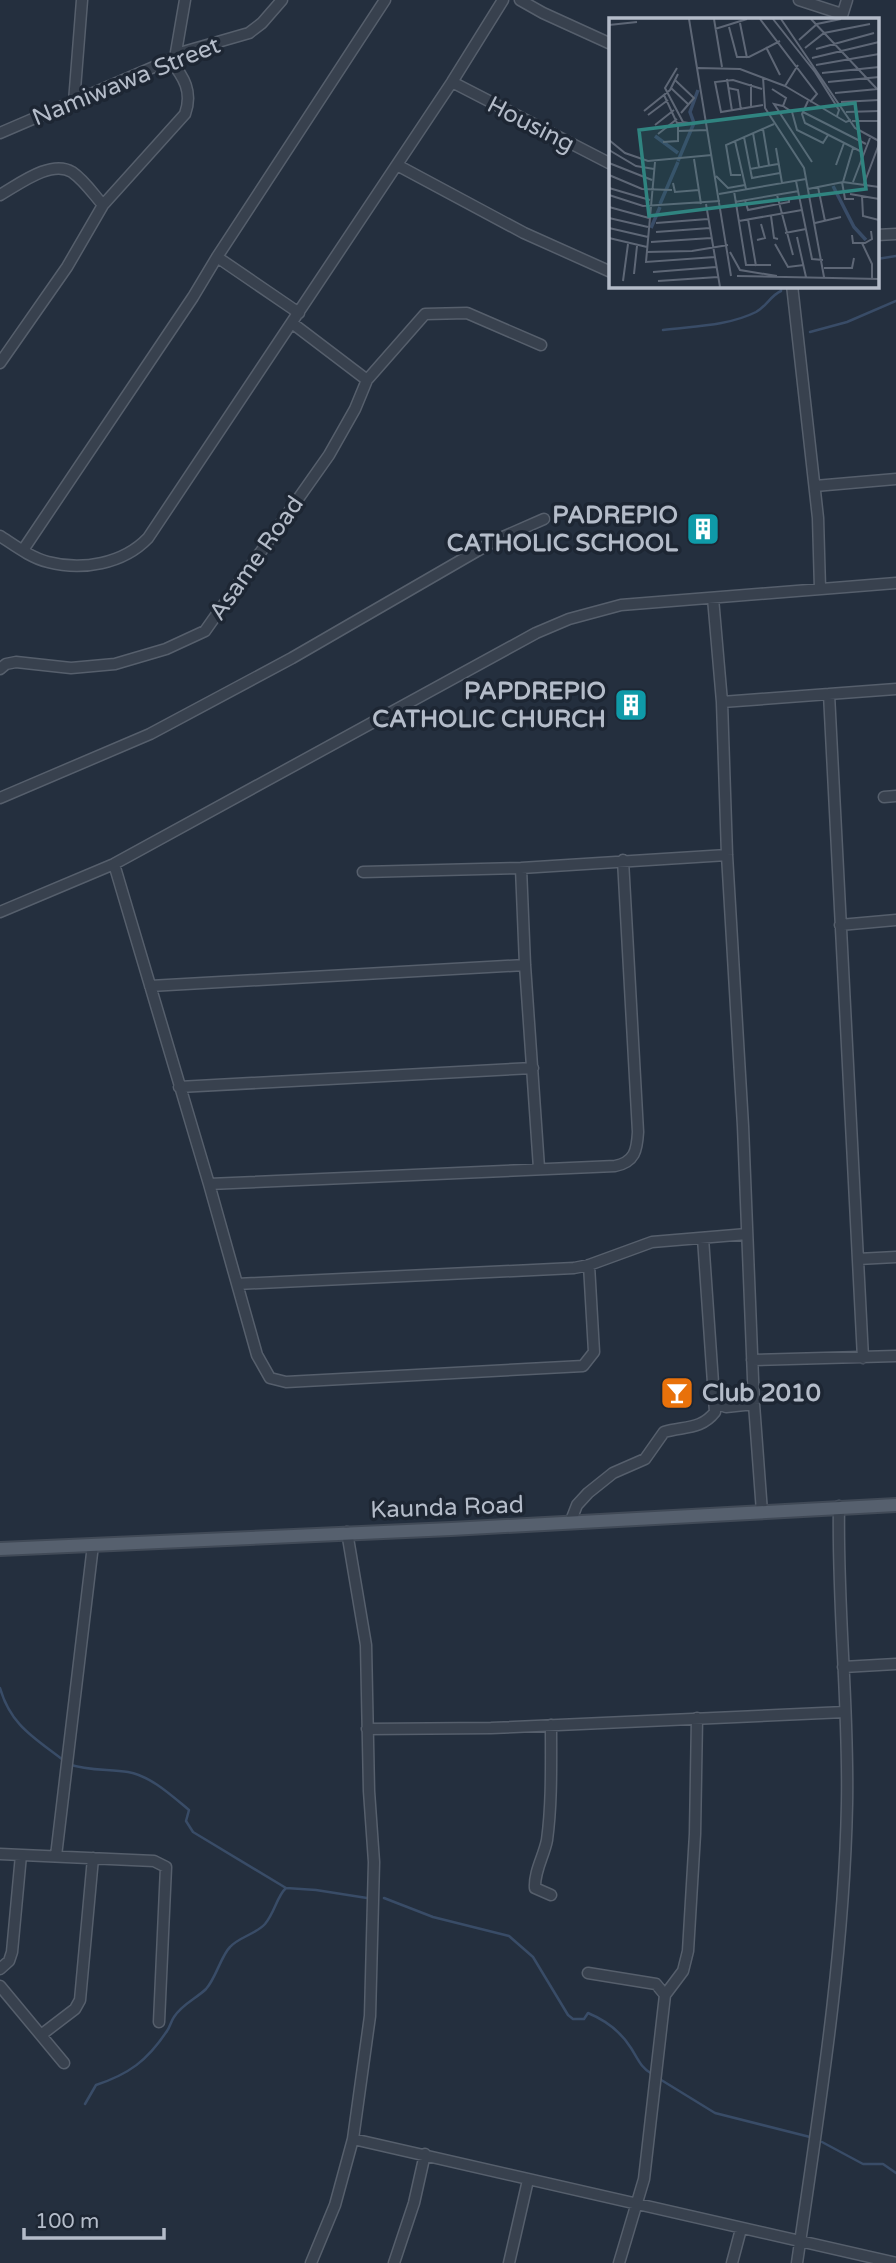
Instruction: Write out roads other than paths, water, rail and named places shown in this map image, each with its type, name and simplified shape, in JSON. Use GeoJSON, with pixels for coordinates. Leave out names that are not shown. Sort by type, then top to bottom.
{"type":"FeatureCollection","features":[{"type":"Feature","properties":{"kind":"main road","name":"Kaunda Road"},"geometry":{"type":"LineString","coordinates":[[0,1549],[896,1505]]}},
{"type":"Feature","properties":{"kind":"street"},"geometry":{"type":"LineString","coordinates":[[74,102],[82,0]]}},
{"type":"Feature","properties":{"kind":"street"},"geometry":{"type":"LineString","coordinates":[[0,363],[67,267],[103,205],[185,114],[188,91],[173,59],[185,0]]}},
{"type":"Feature","properties":{"kind":"street","name":"Namiwawa Street"},"geometry":{"type":"LineString","coordinates":[[0,133],[173,59],[183,52],[249,33],[262,23],[282,0]]}},
{"type":"Feature","properties":{"kind":"street"},"geometry":{"type":"LineString","coordinates":[[23,550],[194,297],[217,257],[385,0]]}},
{"type":"Feature","properties":{"kind":"street"},"geometry":{"type":"LineString","coordinates":[[0,536],[45,562],[83,566],[113,560],[140,547],[299,313],[503,0]]}},
{"type":"Feature","properties":{"kind":"street"},"geometry":{"type":"LineString","coordinates":[[520,0],[609,43]]}},
{"type":"Feature","properties":{"kind":"street"},"geometry":{"type":"LineString","coordinates":[[799,0],[841,17],[847,0]]}},
{"type":"Feature","properties":{"kind":"street","name":"Housing"},"geometry":{"type":"LineString","coordinates":[[452,82],[609,163]]}},
{"type":"Feature","properties":{"kind":"street"},"geometry":{"type":"LineString","coordinates":[[397,165],[524,233],[609,271]]}},
{"type":"Feature","properties":{"kind":"street"},"geometry":{"type":"LineString","coordinates":[[0,195],[45,171],[65,169],[73,173],[103,205]]}},
{"type":"Feature","properties":{"kind":"street"},"geometry":{"type":"LineString","coordinates":[[878,235],[896,234]]}},
{"type":"Feature","properties":{"kind":"street"},"geometry":{"type":"LineString","coordinates":[[217,257],[299,313]]}},
{"type":"Feature","properties":{"kind":"street"},"geometry":{"type":"LineString","coordinates":[[792,287],[815,486],[820,589]]}},
{"type":"Feature","properties":{"kind":"street","name":"Asame Road"},"geometry":{"type":"LineString","coordinates":[[0,669],[6,664],[16,662],[71,668],[115,664],[166,649],[205,631],[329,455],[355,409],[367,380],[425,314],[467,313],[541,345]]}},
{"type":"Feature","properties":{"kind":"street"},"geometry":{"type":"LineString","coordinates":[[292,323],[367,380]]}},
{"type":"Feature","properties":{"kind":"street"},"geometry":{"type":"LineString","coordinates":[[815,486],[896,479]]}},
{"type":"Feature","properties":{"kind":"street"},"geometry":{"type":"LineString","coordinates":[[0,798],[150,734],[292,658],[496,540],[544,519]]}},
{"type":"Feature","properties":{"kind":"street"},"geometry":{"type":"LineString","coordinates":[[0,912],[114,864],[536,634],[569,619],[604,608],[896,583]]}},
{"type":"Feature","properties":{"kind":"street"},"geometry":{"type":"LineString","coordinates":[[713,598],[722,702],[754,1404],[762,1512]]}},
{"type":"Feature","properties":{"kind":"street"},"geometry":{"type":"LineString","coordinates":[[722,702],[896,689]]}},
{"type":"Feature","properties":{"kind":"street"},"geometry":{"type":"LineString","coordinates":[[829,694],[863,1358]]}},
{"type":"Feature","properties":{"kind":"street"},"geometry":{"type":"LineString","coordinates":[[884,797],[896,796]]}},
{"type":"Feature","properties":{"kind":"street"},"geometry":{"type":"LineString","coordinates":[[363,872],[521,868],[727,855]]}},
{"type":"Feature","properties":{"kind":"street"},"geometry":{"type":"LineString","coordinates":[[209,1184],[625,1164],[633,1158],[637,1147],[623,860]]}},
{"type":"Feature","properties":{"kind":"street"},"geometry":{"type":"LineString","coordinates":[[114,864],[257,1355],[264,1370],[276,1381],[435,1376],[583,1366],[594,1352],[589,1265]]}},
{"type":"Feature","properties":{"kind":"street"},"geometry":{"type":"LineString","coordinates":[[521,868],[539,1168]]}},
{"type":"Feature","properties":{"kind":"street"},"geometry":{"type":"LineString","coordinates":[[840,925],[896,920]]}},
{"type":"Feature","properties":{"kind":"street"},"geometry":{"type":"LineString","coordinates":[[150,986],[525,965]]}},
{"type":"Feature","properties":{"kind":"street"},"geometry":{"type":"LineString","coordinates":[[179,1087],[533,1068]]}},
{"type":"Feature","properties":{"kind":"street"},"geometry":{"type":"LineString","coordinates":[[237,1284],[558,1269],[589,1265],[652,1242],[747,1234]]}},
{"type":"Feature","properties":{"kind":"street"},"geometry":{"type":"LineString","coordinates":[[570,1522],[577,1505],[588,1493],[613,1473],[645,1459],[664,1432],[701,1425],[715,1412],[703,1238]]}},
{"type":"Feature","properties":{"kind":"street"},"geometry":{"type":"LineString","coordinates":[[858,1259],[896,1256]]}},
{"type":"Feature","properties":{"kind":"street"},"geometry":{"type":"LineString","coordinates":[[752,1360],[896,1356]]}},
{"type":"Feature","properties":{"kind":"street"},"geometry":{"type":"LineString","coordinates":[[715,1403],[726,1407],[754,1404]]}},
{"type":"Feature","properties":{"kind":"street"},"geometry":{"type":"LineString","coordinates":[[797,2263],[817,2138],[841,1916],[847,1803],[838,1569],[839,1506]]}},
{"type":"Feature","properties":{"kind":"street"},"geometry":{"type":"LineString","coordinates":[[310,2263],[335,2205],[353,2139],[370,2016],[374,1862],[370,1821],[366,1645],[347,1532]]}},
{"type":"Feature","properties":{"kind":"street"},"geometry":{"type":"LineString","coordinates":[[56,1856],[93,1545]]}},
{"type":"Feature","properties":{"kind":"street"},"geometry":{"type":"LineString","coordinates":[[843,1667],[896,1664]]}},
{"type":"Feature","properties":{"kind":"street"},"geometry":{"type":"LineString","coordinates":[[367,1730],[845,1712]]}},
{"type":"Feature","properties":{"kind":"street"},"geometry":{"type":"LineString","coordinates":[[619,2263],[644,2179],[665,1995],[683,1971],[688,1951],[695,1834],[697,1718]]}},
{"type":"Feature","properties":{"kind":"street"},"geometry":{"type":"LineString","coordinates":[[551,1725],[548,1824],[546,1843],[535,1881],[535,1888],[551,1895]]}},
{"type":"Feature","properties":{"kind":"street"},"geometry":{"type":"LineString","coordinates":[[0,1854],[154,1861],[166,1867],[159,2022]]}},
{"type":"Feature","properties":{"kind":"street"},"geometry":{"type":"LineString","coordinates":[[0,1969],[9,1961],[12,1952],[21,1855]]}},
{"type":"Feature","properties":{"kind":"street"},"geometry":{"type":"LineString","coordinates":[[41,2035],[75,2010],[80,2000],[93,1858]]}},
{"type":"Feature","properties":{"kind":"street"},"geometry":{"type":"LineString","coordinates":[[588,1973],[656,1984],[665,1995]]}},
{"type":"Feature","properties":{"kind":"street"},"geometry":{"type":"LineString","coordinates":[[0,1986],[64,2063]]}},
{"type":"Feature","properties":{"kind":"street"},"geometry":{"type":"LineString","coordinates":[[353,2139],[896,2263]]}},
{"type":"Feature","properties":{"kind":"street"},"geometry":{"type":"LineString","coordinates":[[394,2263],[414,2203],[425,2154]]}},
{"type":"Feature","properties":{"kind":"street"},"geometry":{"type":"LineString","coordinates":[[509,2263],[528,2180]]}},
{"type":"Feature","properties":{"kind":"street"},"geometry":{"type":"LineString","coordinates":[[732,2263],[741,2229]]}},
{"type":"Feature","properties":{"kind":"waterway"},"geometry":{"type":"LineString","coordinates":[[878,259],[896,256]]}},
{"type":"Feature","properties":{"kind":"waterway"},"geometry":{"type":"LineString","coordinates":[[663,330],[711,325],[745,317],[760,310],[781,291],[781,287]]}},
{"type":"Feature","properties":{"kind":"waterway"},"geometry":{"type":"LineString","coordinates":[[810,332],[847,322],[896,301]]}},
{"type":"Feature","properties":{"kind":"waterway"},"geometry":{"type":"LineString","coordinates":[[0,1688],[17,1722],[63,1760]]}},
{"type":"Feature","properties":{"kind":"waterway"},"geometry":{"type":"LineString","coordinates":[[68,1764],[128,1772],[153,1782],[189,1810],[186,1821],[193,1832],[286,1888],[367,1898]]}},
{"type":"Feature","properties":{"kind":"waterway"},"geometry":{"type":"LineString","coordinates":[[85,2104],[96,2085],[128,2071],[152,2051],[177,2012],[210,1984],[230,1947],[265,1924],[286,1888]]}},
{"type":"Feature","properties":{"kind":"waterway"},"geometry":{"type":"LineString","coordinates":[[384,1898],[433,1917],[509,1936],[533,1957],[568,2015],[573,2019],[584,2019],[588,2013],[606,2023],[622,2037],[642,2066],[652,2074]]}},
{"type":"Feature","properties":{"kind":"waterway"},"geometry":{"type":"LineString","coordinates":[[658,2078],[715,2113],[810,2137]]}},
{"type":"Feature","properties":{"kind":"waterway"},"geometry":{"type":"LineString","coordinates":[[822,2142],[863,2164],[883,2164],[896,2173]]}},
{"type":"Feature","properties":{"kind":"place","name":"PADREPIO CATHOLIC SCHOOL"},"geometry":{"type":"Point","coordinates":[703,529]}},
{"type":"Feature","properties":{"kind":"place","name":"PAPDREPIO CATHOLIC CHURCH"},"geometry":{"type":"Point","coordinates":[631,705]}},
{"type":"Feature","properties":{"kind":"place","name":"Club 2010"},"geometry":{"type":"Point","coordinates":[677,1393]}}]}
